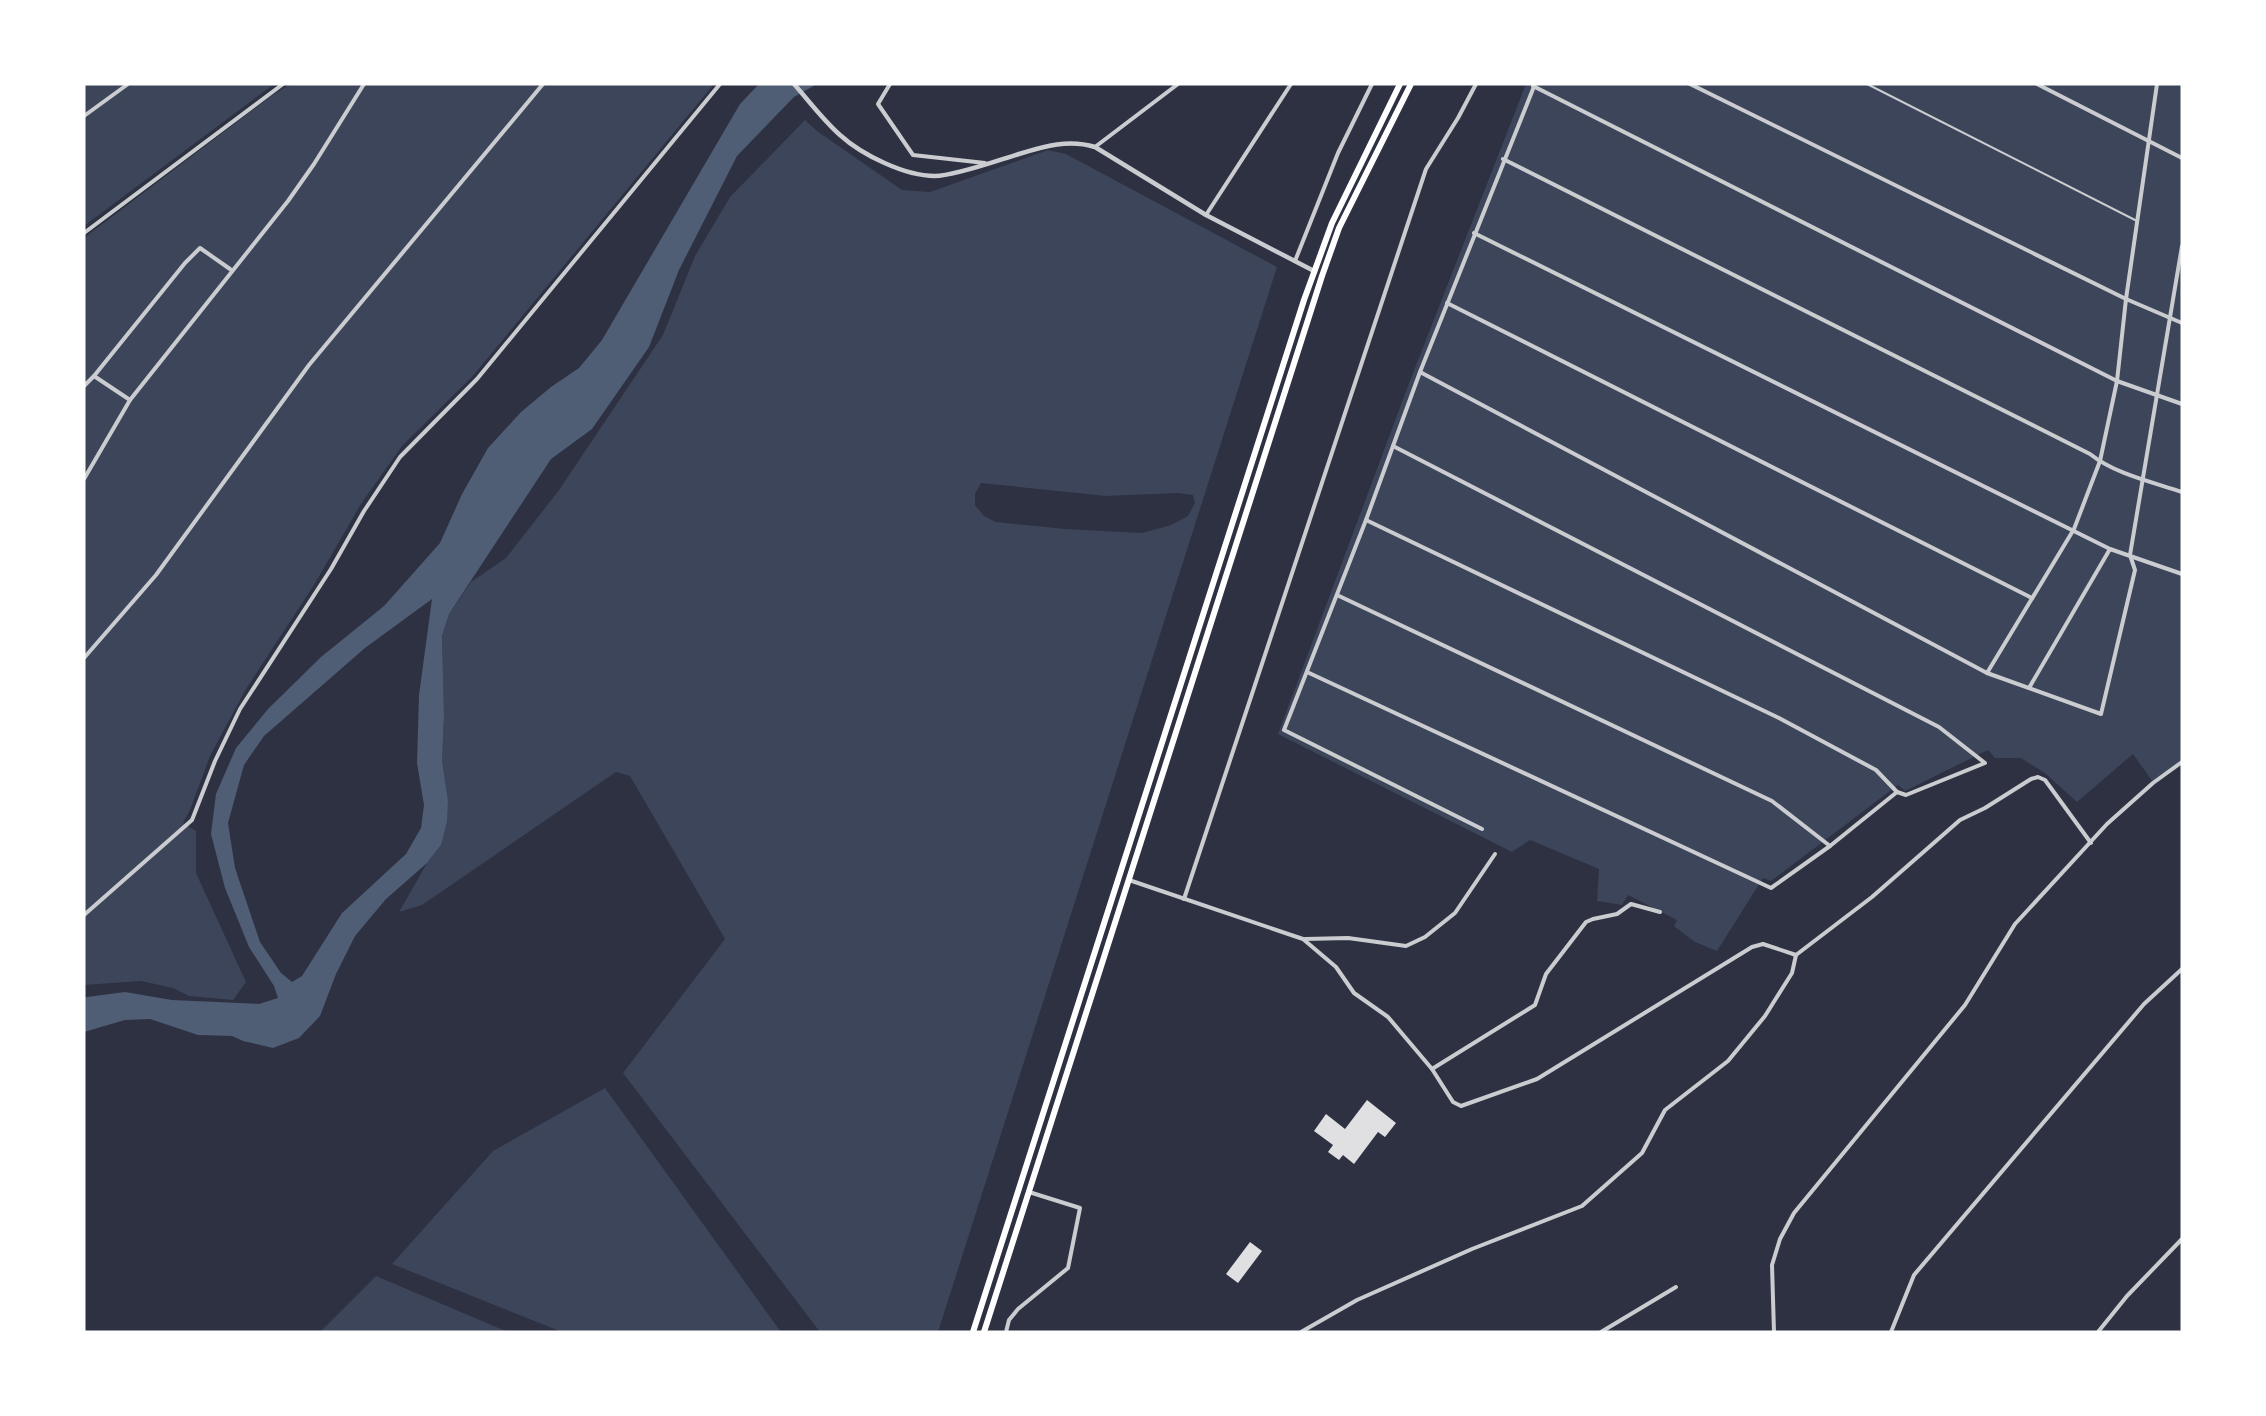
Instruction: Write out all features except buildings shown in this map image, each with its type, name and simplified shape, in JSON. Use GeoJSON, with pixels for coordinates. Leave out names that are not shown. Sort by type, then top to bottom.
{"type":"FeatureCollection","features":[{"type":"Feature","properties":{"kind":"main road"},"geometry":{"type":"LineString","coordinates":[[973,1332],[1314,272],[1332,223],[1400,84]]}},
{"type":"Feature","properties":{"kind":"main road"},"geometry":{"type":"LineString","coordinates":[[984,1332],[1322,276],[1340,228],[1411,84]]}},
{"type":"Feature","properties":{"kind":"street"},"geometry":{"type":"LineString","coordinates":[[84,116],[128,84]]}},
{"type":"Feature","properties":{"kind":"street"},"geometry":{"type":"LineString","coordinates":[[84,233],[283,84]]}},
{"type":"Feature","properties":{"kind":"street"},"geometry":{"type":"LineString","coordinates":[[84,479],[130,400],[288,201],[364,84]]}},
{"type":"Feature","properties":{"kind":"street"},"geometry":{"type":"LineString","coordinates":[[84,658],[156,575],[309,365],[543,84]]}},
{"type":"Feature","properties":{"kind":"street"},"geometry":{"type":"LineString","coordinates":[[84,915],[192,820],[215,761],[240,709],[400,457],[477,379],[720,84]]}},
{"type":"Feature","properties":{"kind":"street"},"geometry":{"type":"LineString","coordinates":[[794,84],[841,136],[885,164],[902,170],[937,176],[1041,147],[1063,143],[1095,147],[1206,215],[1314,272]]}},
{"type":"Feature","properties":{"kind":"street"},"geometry":{"type":"LineString","coordinates":[[890,84],[878,104],[913,155],[985,163]]}},
{"type":"Feature","properties":{"kind":"street"},"geometry":{"type":"LineString","coordinates":[[1095,147],[1178,84]]}},
{"type":"Feature","properties":{"kind":"street"},"geometry":{"type":"LineString","coordinates":[[1206,215],[1291,84]]}},
{"type":"Feature","properties":{"kind":"street"},"geometry":{"type":"LineString","coordinates":[[1295,261],[1338,153],[1372,84]]}},
{"type":"Feature","properties":{"kind":"street"},"geometry":{"type":"LineString","coordinates":[[1184,899],[1426,169],[1476,84]]}},
{"type":"Feature","properties":{"kind":"street"},"geometry":{"type":"LineString","coordinates":[[1690,84],[2126,299],[2168,319],[2182,323]]}},
{"type":"Feature","properties":{"kind":"street"},"geometry":{"type":"LineString","coordinates":[[2037,84],[2182,158]]}},
{"type":"Feature","properties":{"kind":"street"},"geometry":{"type":"LineString","coordinates":[[1987,673],[2073,530],[2100,462],[2117,381],[2126,299],[2157,84]]}},
{"type":"Feature","properties":{"kind":"street"},"geometry":{"type":"LineString","coordinates":[[1482,829],[1284,730],[1366,520],[1420,372],[1534,85],[2117,381],[2182,404]]}},
{"type":"Feature","properties":{"kind":"street"},"geometry":{"type":"LineString","coordinates":[[1503,159],[2090,454],[2100,462],[2182,492]]}},
{"type":"Feature","properties":{"kind":"street"},"geometry":{"type":"LineString","coordinates":[[1474,233],[2110,549],[2182,574]]}},
{"type":"Feature","properties":{"kind":"street"},"geometry":{"type":"LineString","coordinates":[[1420,372],[1987,673],[2101,714],[2135,570],[2130,555],[2182,246]]}},
{"type":"Feature","properties":{"kind":"street"},"geometry":{"type":"LineString","coordinates":[[84,386],[185,263],[200,248],[230,269]]}},
{"type":"Feature","properties":{"kind":"street"},"geometry":{"type":"LineString","coordinates":[[1447,303],[2032,598]]}},
{"type":"Feature","properties":{"kind":"street"},"geometry":{"type":"LineString","coordinates":[[94,376],[130,400]]}},
{"type":"Feature","properties":{"kind":"street"},"geometry":{"type":"LineString","coordinates":[[1366,520],[1779,718],[1876,770],[1897,792],[1906,795],[1985,763],[1939,726],[1393,446]]}},
{"type":"Feature","properties":{"kind":"street"},"geometry":{"type":"LineString","coordinates":[[2029,688],[2110,549]]}},
{"type":"Feature","properties":{"kind":"street"},"geometry":{"type":"LineString","coordinates":[[1337,595],[1772,801],[1830,846]]}},
{"type":"Feature","properties":{"kind":"street"},"geometry":{"type":"LineString","coordinates":[[1307,672],[1771,888],[1830,846],[1897,792]]}},
{"type":"Feature","properties":{"kind":"street"},"geometry":{"type":"LineString","coordinates":[[1774,1332],[1772,1264],[1780,1239],[1794,1213],[1965,1005],[2015,924],[2107,824],[2153,783],[2182,762]]}},
{"type":"Feature","properties":{"kind":"street"},"geometry":{"type":"LineString","coordinates":[[1301,1332],[1357,1300],[1472,1249],[1582,1206],[1642,1152],[1665,1110],[1728,1061],[1765,1016],[1792,973],[1796,955],[1872,897],[1960,820],[2038,777],[2045,780],[2091,843]]}},
{"type":"Feature","properties":{"kind":"street"},"geometry":{"type":"LineString","coordinates":[[1129,880],[1303,939],[1348,938],[1406,946],[1425,937],[1455,914],[1495,854]]}},
{"type":"Feature","properties":{"kind":"street"},"geometry":{"type":"LineString","coordinates":[[1432,1069],[1535,1005],[1546,974],[1586,922],[1617,914],[1631,904],[1660,912]]}},
{"type":"Feature","properties":{"kind":"street"},"geometry":{"type":"LineString","coordinates":[[1303,939],[1336,967],[1354,993],[1388,1017],[1432,1069],[1453,1102],[1461,1106],[1469,1105],[1537,1078],[1752,948],[1763,944],[1796,955]]}},
{"type":"Feature","properties":{"kind":"street"},"geometry":{"type":"LineString","coordinates":[[1891,1332],[1914,1275],[2144,1004],[2182,969]]}},
{"type":"Feature","properties":{"kind":"street"},"geometry":{"type":"LineString","coordinates":[[1006,1332],[1009,1320],[1018,1309],[1068,1268],[1080,1208],[1029,1192]]}},
{"type":"Feature","properties":{"kind":"street"},"geometry":{"type":"LineString","coordinates":[[2098,1332],[2127,1296],[2182,1239]]}},
{"type":"Feature","properties":{"kind":"street"},"geometry":{"type":"LineString","coordinates":[[1601,1332],[1676,1287]]}},
{"type":"Feature","properties":{"kind":"lane"},"geometry":{"type":"LineString","coordinates":[[1867,84],[2138,222]]}},
{"type":"Feature","properties":{"kind":"shaded area"},"geometry":{"type":"Polygon","coordinates":[[[84,84],[274,84],[84,226],[84,84]]]}},
{"type":"Feature","properties":{"kind":"shaded area"},"geometry":{"type":"Polygon","coordinates":[[[290,84],[714,84],[472,377],[402,446],[361,504],[314,585],[246,689],[210,756],[183,823],[196,831],[196,873],[246,982],[233,1000],[189,996],[173,988],[141,981],[84,985],[84,238],[290,84]]]}},
{"type":"Feature","properties":{"kind":"shaded area"},"geometry":{"type":"Polygon","coordinates":[[[759,84],[817,84],[794,97],[737,156],[679,270],[649,347],[592,429],[551,459],[449,614],[442,636],[444,716],[442,761],[448,800],[447,821],[441,845],[427,863],[386,899],[355,936],[336,974],[320,1016],[299,1038],[273,1048],[232,1036],[198,1035],[150,1019],[125,1020],[84,1032],[84,998],[87,997],[125,992],[172,1000],[259,1004],[278,998],[274,986],[249,947],[225,888],[211,834],[216,794],[236,748],[268,709],[321,657],[384,606],[440,543],[462,494],[488,448],[521,412],[579,368],[602,340],[740,104],[759,84]],[[432,599],[365,648],[264,736],[244,765],[228,823],[235,868],[260,942],[281,973],[292,982],[302,976],[342,913],[406,854],[421,828],[424,805],[417,763],[419,695],[432,599]]]}},
{"type":"Feature","properties":{"kind":"shaded area"},"geometry":{"type":"Polygon","coordinates":[[[1526,84],[2182,84],[2182,763],[2153,782],[2133,754],[2077,802],[2046,774],[2021,758],[1995,758],[1988,750],[1905,791],[1898,785],[1771,881],[1763,878],[1717,951],[1695,942],[1674,926],[1677,920],[1628,895],[1622,905],[1597,901],[1599,869],[1530,840],[1512,852],[1278,734],[1408,386],[1526,84]]]}},
{"type":"Feature","properties":{"kind":"shaded area"},"geometry":{"type":"Polygon","coordinates":[[[805,120],[817,131],[902,190],[930,192],[1048,150],[1066,154],[1277,267],[938,1332],[820,1332],[623,1073],[725,939],[630,776],[616,772],[422,905],[399,912],[427,863],[441,845],[448,800],[442,761],[444,716],[442,636],[449,614],[471,582],[506,558],[559,490],[663,335],[695,256],[730,197],[805,120]],[[981,483],[975,494],[975,505],[984,516],[996,522],[1142,533],[1171,525],[1188,516],[1195,503],[1193,495],[1178,493],[1106,496],[981,483]]]}},
{"type":"Feature","properties":{"kind":"shaded area"},"geometry":{"type":"Polygon","coordinates":[[[605,1088],[781,1332],[562,1332],[392,1264],[493,1151],[605,1088]]]}},
{"type":"Feature","properties":{"kind":"shaded area"},"geometry":{"type":"Polygon","coordinates":[[[376,1276],[508,1332],[320,1332],[376,1276]]]}}]}
